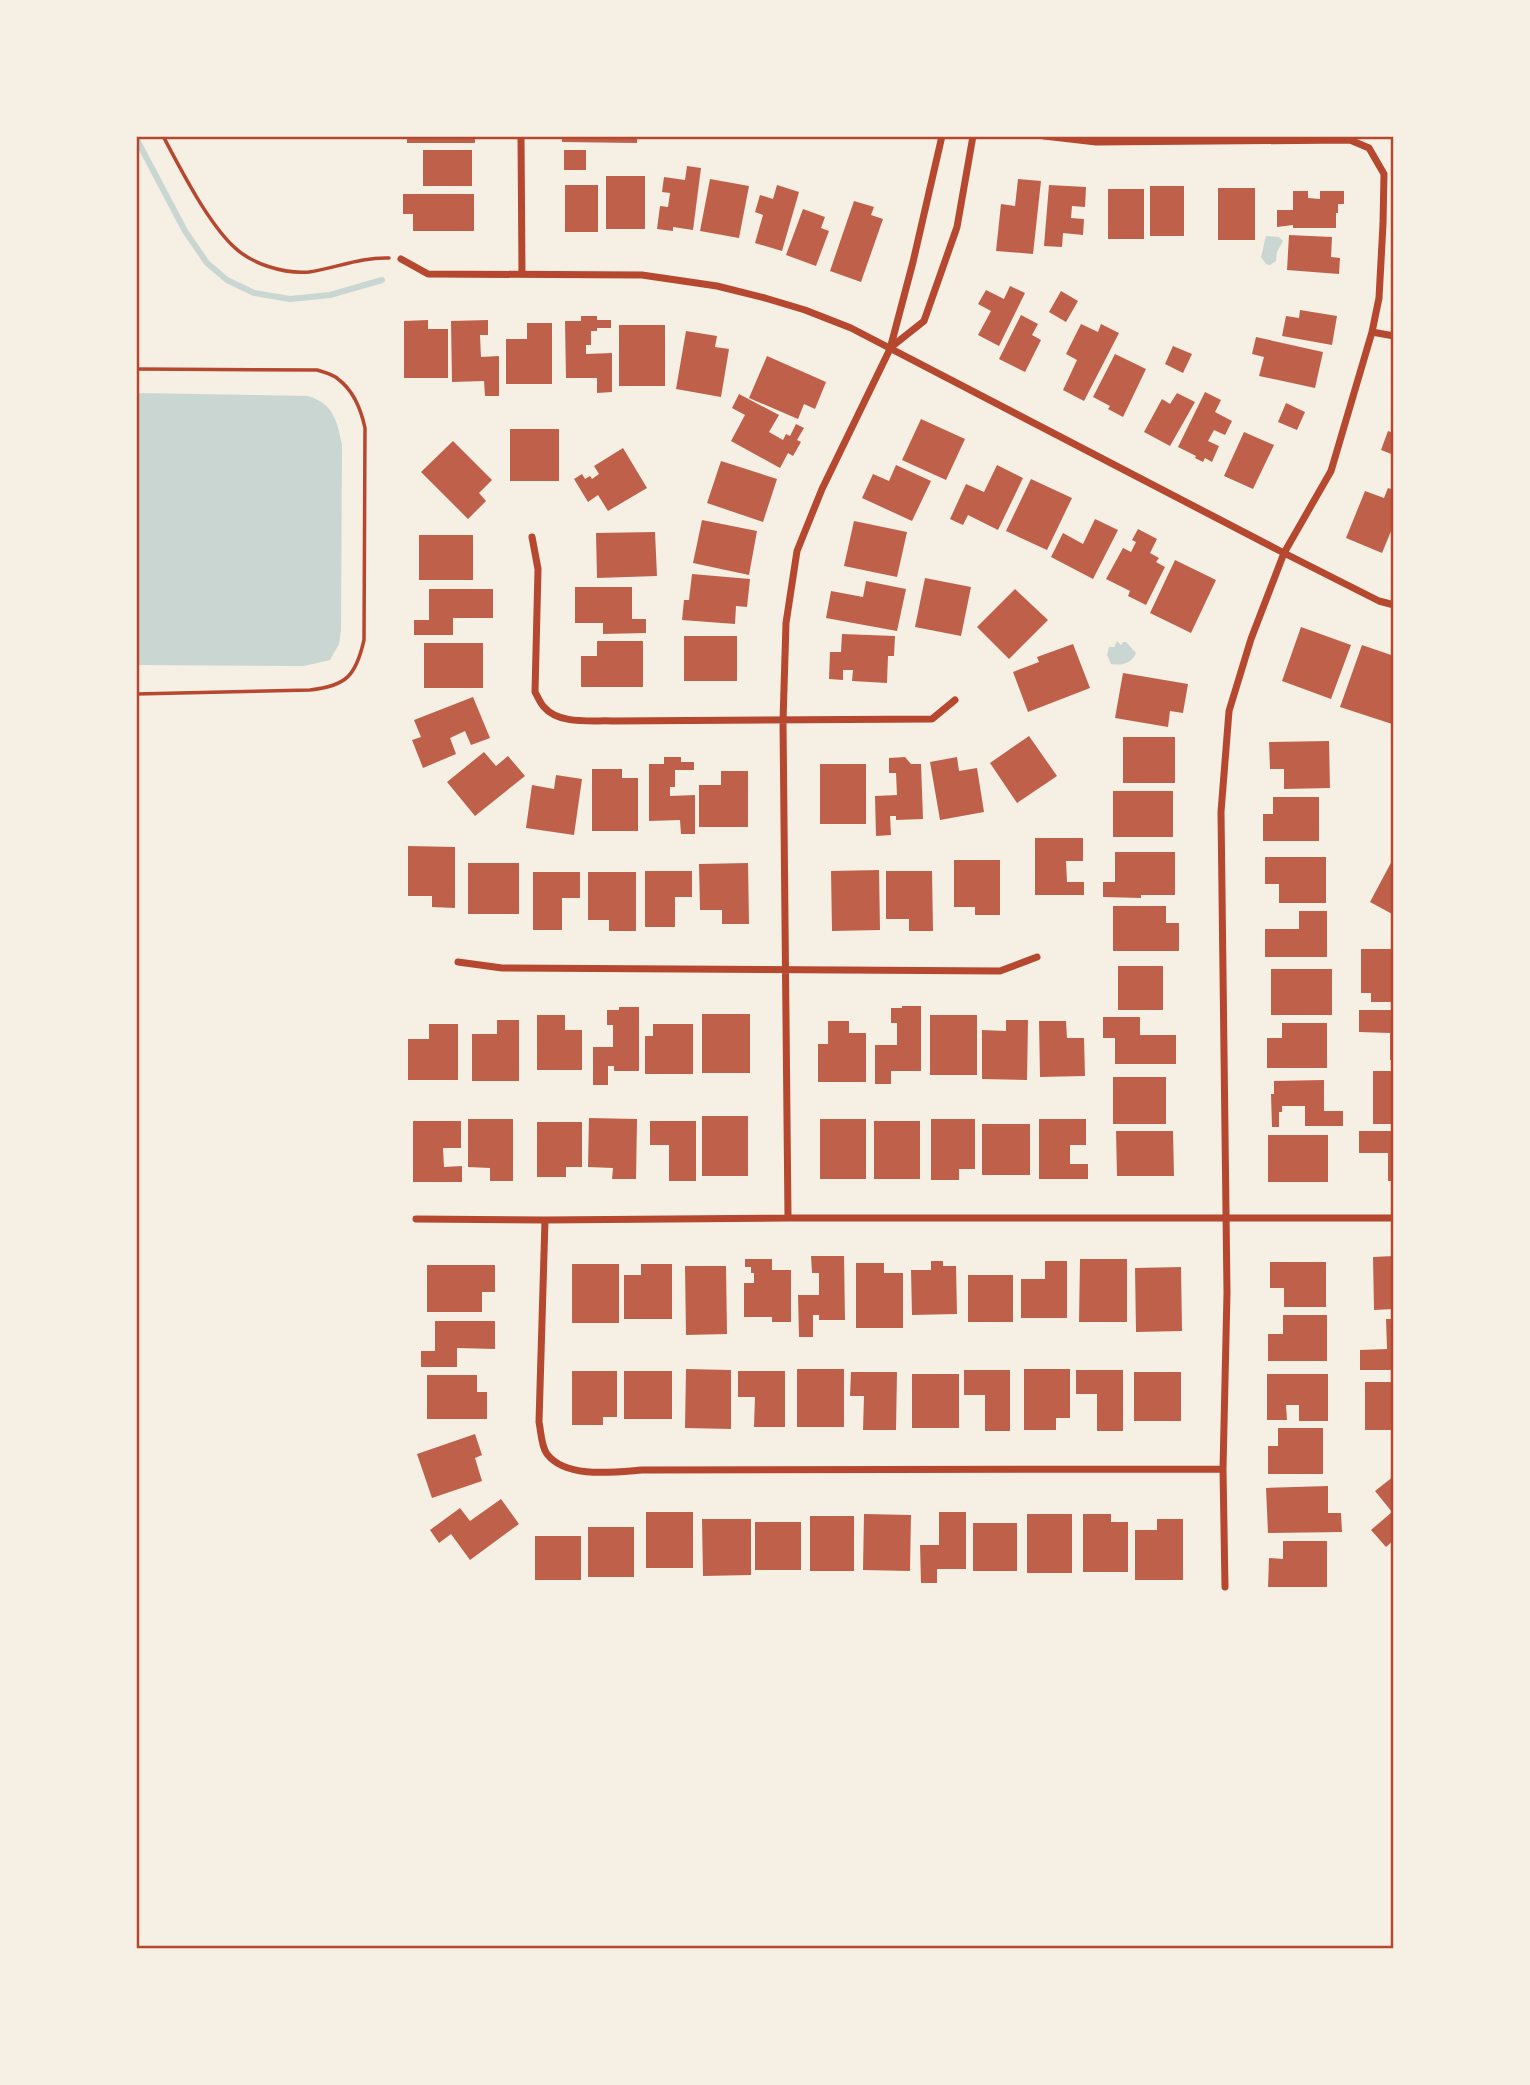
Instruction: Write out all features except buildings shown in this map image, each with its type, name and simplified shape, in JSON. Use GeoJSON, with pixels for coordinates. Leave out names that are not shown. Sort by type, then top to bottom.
{"type":"FeatureCollection","features":[{"type":"Feature","properties":{"kind":"street"},"geometry":{"type":"LineString","coordinates":[[521,136],[523,274]]}},
{"type":"Feature","properties":{"kind":"street"},"geometry":{"type":"LineString","coordinates":[[788,1218],[783,721],[786,623],[797,551],[822,489],[890,349],[914,262],[942,136]]}},
{"type":"Feature","properties":{"kind":"street"},"geometry":{"type":"LineString","coordinates":[[890,349],[924,321],[957,228],[973,136]]}},
{"type":"Feature","properties":{"kind":"street"},"geometry":{"type":"LineString","coordinates":[[1044,136],[1096,142],[1350,140],[1369,148],[1384,174],[1379,298],[1372,332],[1331,471],[1284,553],[1251,639],[1229,710],[1221,812],[1227,1293],[1223,1469],[1225,1587]]}},
{"type":"Feature","properties":{"kind":"street"},"geometry":{"type":"LineString","coordinates":[[401,259],[428,274],[642,275],[717,286],[805,310],[851,328],[1284,553],[1379,601],[1394,605]]}},
{"type":"Feature","properties":{"kind":"street"},"geometry":{"type":"LineString","coordinates":[[1372,332],[1394,337]]}},
{"type":"Feature","properties":{"kind":"street"},"geometry":{"type":"LineString","coordinates":[[532,537],[538,569],[536,692],[543,707],[553,716],[614,721],[932,719],[956,700]]}},
{"type":"Feature","properties":{"kind":"street"},"geometry":{"type":"LineString","coordinates":[[458,962],[502,968],[1000,971],[1037,957]]}},
{"type":"Feature","properties":{"kind":"street"},"geometry":{"type":"LineString","coordinates":[[416,1219],[1394,1218]]}},
{"type":"Feature","properties":{"kind":"street"},"geometry":{"type":"LineString","coordinates":[[545,1220],[539,1422],[547,1454],[564,1467],[579,1471],[1223,1469]]}},
{"type":"Feature","properties":{"kind":"path"},"geometry":{"type":"LineString","coordinates":[[163,136],[216,227],[235,249],[262,264],[307,272],[373,257],[401,259]]}},
{"type":"Feature","properties":{"kind":"path"},"geometry":{"type":"LineString","coordinates":[[136,369],[317,370],[337,377],[353,395],[361,410],[365,428],[365,454],[364,640],[359,662],[346,680],[330,688],[310,690],[136,694]]}},
{"type":"Feature","properties":{"kind":"shaded area"},"geometry":{"type":"Polygon","coordinates":[[[1266,236],[1279,237],[1283,241],[1276,261],[1270,265],[1261,257],[1266,236]]]}},
{"type":"Feature","properties":{"kind":"shaded area"},"geometry":{"type":"Polygon","coordinates":[[[137,393],[308,396],[324,404],[333,414],[342,445],[341,630],[339,644],[330,660],[304,666],[137,665],[137,393]]]}},
{"type":"Feature","properties":{"kind":"shaded area"},"geometry":{"type":"Polygon","coordinates":[[[1117,641],[1121,645],[1126,642],[1136,653],[1132,659],[1119,665],[1111,664],[1107,655],[1109,647],[1114,647],[1117,641]]]}},
{"type":"Feature","properties":{"kind":"waterway"},"geometry":{"type":"LineString","coordinates":[[136,138],[185,231],[207,263],[227,280],[254,293],[290,299],[330,295],[382,280]]}}]}
